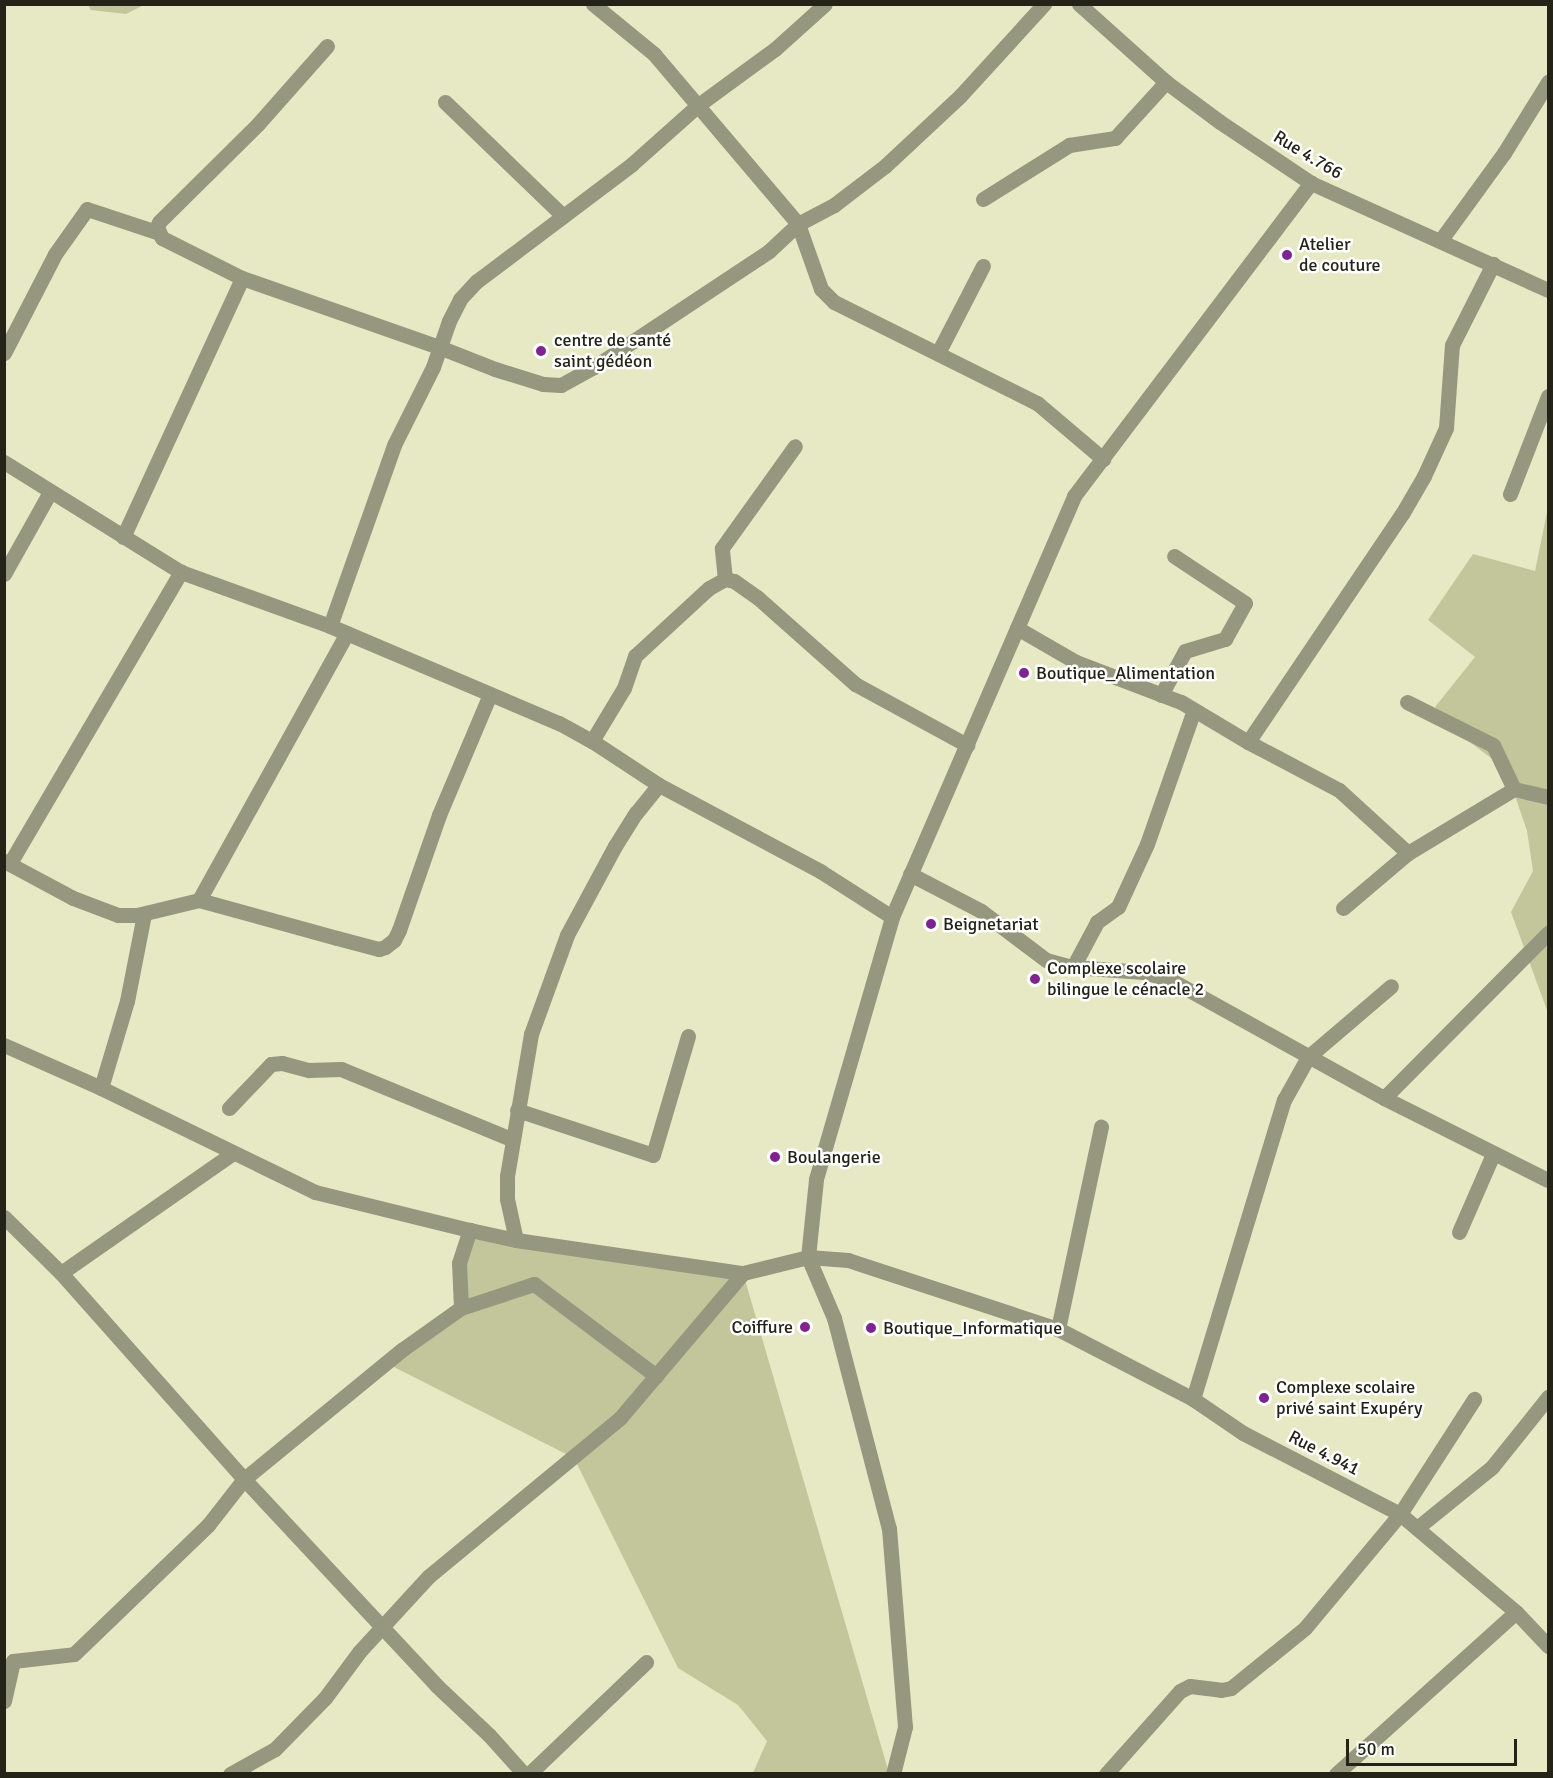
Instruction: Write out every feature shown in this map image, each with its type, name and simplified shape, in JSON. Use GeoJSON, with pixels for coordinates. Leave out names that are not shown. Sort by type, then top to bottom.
{"type":"FeatureCollection","features":[{"type":"Feature","properties":{"kind":"street"},"geometry":{"type":"LineString","coordinates":[[593,4],[654,54],[697,106],[737,149],[798,224],[821,289],[834,302],[1036,403],[1103,459]]}},
{"type":"Feature","properties":{"kind":"street"},"geometry":{"type":"LineString","coordinates":[[330,626],[394,445],[433,367],[439,346],[460,298],[477,281],[632,164],[697,106],[775,49],[825,4]]}},
{"type":"Feature","properties":{"kind":"street"},"geometry":{"type":"LineString","coordinates":[[327,46],[258,124],[159,222],[159,233],[162,238],[242,278],[439,346],[470,360],[543,384],[561,385],[594,367],[769,251],[798,224],[834,205],[913,141],[960,96],[1044,4]]}},
{"type":"Feature","properties":{"kind":"street","name":"Rue 4.766"},"geometry":{"type":"LineString","coordinates":[[1078,4],[1166,82],[1220,122],[1311,183],[1548,290]]}},
{"type":"Feature","properties":{"kind":"street"},"geometry":{"type":"LineString","coordinates":[[983,199],[1069,145],[1115,138],[1166,82]]}},
{"type":"Feature","properties":{"kind":"street"},"geometry":{"type":"LineString","coordinates":[[1440,241],[1504,153],[1548,82]]}},
{"type":"Feature","properties":{"kind":"street"},"geometry":{"type":"LineString","coordinates":[[445,102],[563,216]]}},
{"type":"Feature","properties":{"kind":"street"},"geometry":{"type":"LineString","coordinates":[[893,1773],[905,1727],[889,1529],[834,1318],[808,1257],[816,1179],[892,917],[1074,496],[1311,183]]}},
{"type":"Feature","properties":{"kind":"street"},"geometry":{"type":"LineString","coordinates":[[4,353],[55,254],[87,209],[159,233]]}},
{"type":"Feature","properties":{"kind":"street"},"geometry":{"type":"LineString","coordinates":[[1248,742],[1402,514],[1424,476],[1446,428],[1452,345],[1492,264]]}},
{"type":"Feature","properties":{"kind":"street"},"geometry":{"type":"LineString","coordinates":[[938,353],[984,266]]}},
{"type":"Feature","properties":{"kind":"street"},"geometry":{"type":"LineString","coordinates":[[123,537],[242,278]]}},
{"type":"Feature","properties":{"kind":"street"},"geometry":{"type":"LineString","coordinates":[[1510,494],[1548,396]]}},
{"type":"Feature","properties":{"kind":"street"},"geometry":{"type":"LineString","coordinates":[[725,579],[722,548],[795,446]]}},
{"type":"Feature","properties":{"kind":"street"},"geometry":{"type":"LineString","coordinates":[[4,462],[181,572],[330,626],[559,723],[592,741],[659,785],[820,871],[892,917]]}},
{"type":"Feature","properties":{"kind":"street"},"geometry":{"type":"LineString","coordinates":[[4,573],[50,492]]}},
{"type":"Feature","properties":{"kind":"street"},"geometry":{"type":"LineString","coordinates":[[1161,694],[1185,651],[1225,639],[1245,603],[1174,556]]}},
{"type":"Feature","properties":{"kind":"street"},"geometry":{"type":"LineString","coordinates":[[181,572],[7,862],[73,898],[118,915],[144,914],[199,900],[379,949],[389,945],[399,930],[439,815],[490,694]]}},
{"type":"Feature","properties":{"kind":"street"},"geometry":{"type":"LineString","coordinates":[[592,741],[624,688],[635,656],[709,588],[725,579],[734,581],[757,597],[855,684],[967,745]]}},
{"type":"Feature","properties":{"kind":"street"},"geometry":{"type":"LineString","coordinates":[[1017,628],[1076,662],[1161,694],[1194,710],[1248,742],[1340,790],[1408,853]]}},
{"type":"Feature","properties":{"kind":"street"},"geometry":{"type":"LineString","coordinates":[[199,900],[347,633]]}},
{"type":"Feature","properties":{"kind":"street"},"geometry":{"type":"LineString","coordinates":[[1407,702],[1493,746],[1514,789]]}},
{"type":"Feature","properties":{"kind":"street"},"geometry":{"type":"LineString","coordinates":[[1073,967],[1097,922],[1118,907],[1147,844],[1194,710]]}},
{"type":"Feature","properties":{"kind":"street"},"geometry":{"type":"LineString","coordinates":[[516,1240],[507,1199],[512,1139],[531,1034],[567,935],[615,846],[636,813],[659,785]]}},
{"type":"Feature","properties":{"kind":"street"},"geometry":{"type":"LineString","coordinates":[[1343,908],[1408,853],[1514,789],[1548,797]]}},
{"type":"Feature","properties":{"kind":"street"},"geometry":{"type":"LineString","coordinates":[[910,874],[981,911],[1046,960],[1073,967],[1144,972],[1171,980],[1384,1098],[1548,1180]]}},
{"type":"Feature","properties":{"kind":"street"},"geometry":{"type":"LineString","coordinates":[[101,1088],[127,1001],[144,914]]}},
{"type":"Feature","properties":{"kind":"street"},"geometry":{"type":"LineString","coordinates":[[1384,1098],[1548,933]]}},
{"type":"Feature","properties":{"kind":"street"},"geometry":{"type":"LineString","coordinates":[[1193,1399],[1284,1100],[1308,1057],[1391,986]]}},
{"type":"Feature","properties":{"kind":"street"},"geometry":{"type":"LineString","coordinates":[[517,1110],[653,1155],[688,1036]]}},
{"type":"Feature","properties":{"kind":"street"},"geometry":{"type":"LineString","coordinates":[[4,1045],[101,1088],[315,1192],[516,1240],[742,1273]]}},
{"type":"Feature","properties":{"kind":"street"},"geometry":{"type":"LineString","coordinates":[[229,1108],[271,1064],[282,1063],[309,1070],[341,1069],[512,1139]]}},
{"type":"Feature","properties":{"kind":"street"},"geometry":{"type":"LineString","coordinates":[[1058,1329],[1101,1127]]}},
{"type":"Feature","properties":{"kind":"street"},"geometry":{"type":"LineString","coordinates":[[61,1273],[234,1153]]}},
{"type":"Feature","properties":{"kind":"street"},"geometry":{"type":"LineString","coordinates":[[1459,1232],[1494,1154]]}},
{"type":"Feature","properties":{"kind":"street"},"geometry":{"type":"LineString","coordinates":[[4,1216],[61,1273],[244,1479],[437,1686],[524,1773]]}},
{"type":"Feature","properties":{"kind":"street"},"geometry":{"type":"LineString","coordinates":[[461,1308],[459,1263],[470,1230]]}},
{"type":"Feature","properties":{"kind":"street","name":"Rue 4.941"},"geometry":{"type":"LineString","coordinates":[[742,1273],[808,1257],[848,1260],[1058,1329],[1193,1399],[1243,1433],[1400,1514],[1516,1612],[1548,1646]]}},
{"type":"Feature","properties":{"kind":"street"},"geometry":{"type":"LineString","coordinates":[[230,1773],[272,1752],[325,1698],[359,1652],[384,1628],[429,1576],[620,1418],[742,1273]]}},
{"type":"Feature","properties":{"kind":"street"},"geometry":{"type":"LineString","coordinates":[[4,1701],[9,1659],[74,1654],[208,1525],[244,1479],[403,1349],[461,1308],[534,1284],[656,1376]]}},
{"type":"Feature","properties":{"kind":"street"},"geometry":{"type":"LineString","coordinates":[[1417,1528],[1492,1467],[1548,1397]]}},
{"type":"Feature","properties":{"kind":"street"},"geometry":{"type":"LineString","coordinates":[[1106,1773],[1180,1691],[1190,1686],[1221,1690],[1231,1688],[1305,1628],[1400,1514],[1474,1399]]}},
{"type":"Feature","properties":{"kind":"street"},"geometry":{"type":"LineString","coordinates":[[1336,1773],[1516,1612]]}},
{"type":"Feature","properties":{"kind":"street"},"geometry":{"type":"LineString","coordinates":[[528,1773],[646,1662]]}},
{"type":"Feature","properties":{"kind":"green space"},"geometry":{"type":"Polygon","coordinates":[[[88,5],[144,5],[126,14],[91,10],[88,5]]]}},
{"type":"Feature","properties":{"kind":"green space"},"geometry":{"type":"Polygon","coordinates":[[[1548,507],[1548,1013],[1511,912],[1533,871],[1527,831],[1512,787],[1495,761],[1467,740],[1435,707],[1475,657],[1428,620],[1473,554],[1535,571],[1548,507]]]}},
{"type":"Feature","properties":{"kind":"green space"},"geometry":{"type":"Polygon","coordinates":[[[470,1230],[743,1273],[889,1773],[753,1773],[767,1741],[738,1705],[678,1668],[574,1458],[386,1363],[461,1308],[470,1230]]]}},
{"type":"Feature","properties":{"kind":"place","name":"Atelier de couture"},"geometry":{"type":"Point","coordinates":[1287,255]}},
{"type":"Feature","properties":{"kind":"place","name":"centre de santé saint gédéon"},"geometry":{"type":"Point","coordinates":[541,351]}},
{"type":"Feature","properties":{"kind":"place","name":"Boutique_Alimentation"},"geometry":{"type":"Point","coordinates":[1024,673]}},
{"type":"Feature","properties":{"kind":"place","name":"Beignetariat"},"geometry":{"type":"Point","coordinates":[931,924]}},
{"type":"Feature","properties":{"kind":"place","name":"Complexe scolaire bilingue le cénacle 2"},"geometry":{"type":"Point","coordinates":[1035,979]}},
{"type":"Feature","properties":{"kind":"place","name":"Boulangerie"},"geometry":{"type":"Point","coordinates":[775,1157]}},
{"type":"Feature","properties":{"kind":"place","name":"Coiffure"},"geometry":{"type":"Point","coordinates":[805,1327]}},
{"type":"Feature","properties":{"kind":"place","name":"Boutique_Informatique"},"geometry":{"type":"Point","coordinates":[871,1328]}},
{"type":"Feature","properties":{"kind":"place","name":"Complexe scolaire privé saint Exupéry"},"geometry":{"type":"Point","coordinates":[1264,1398]}}]}
